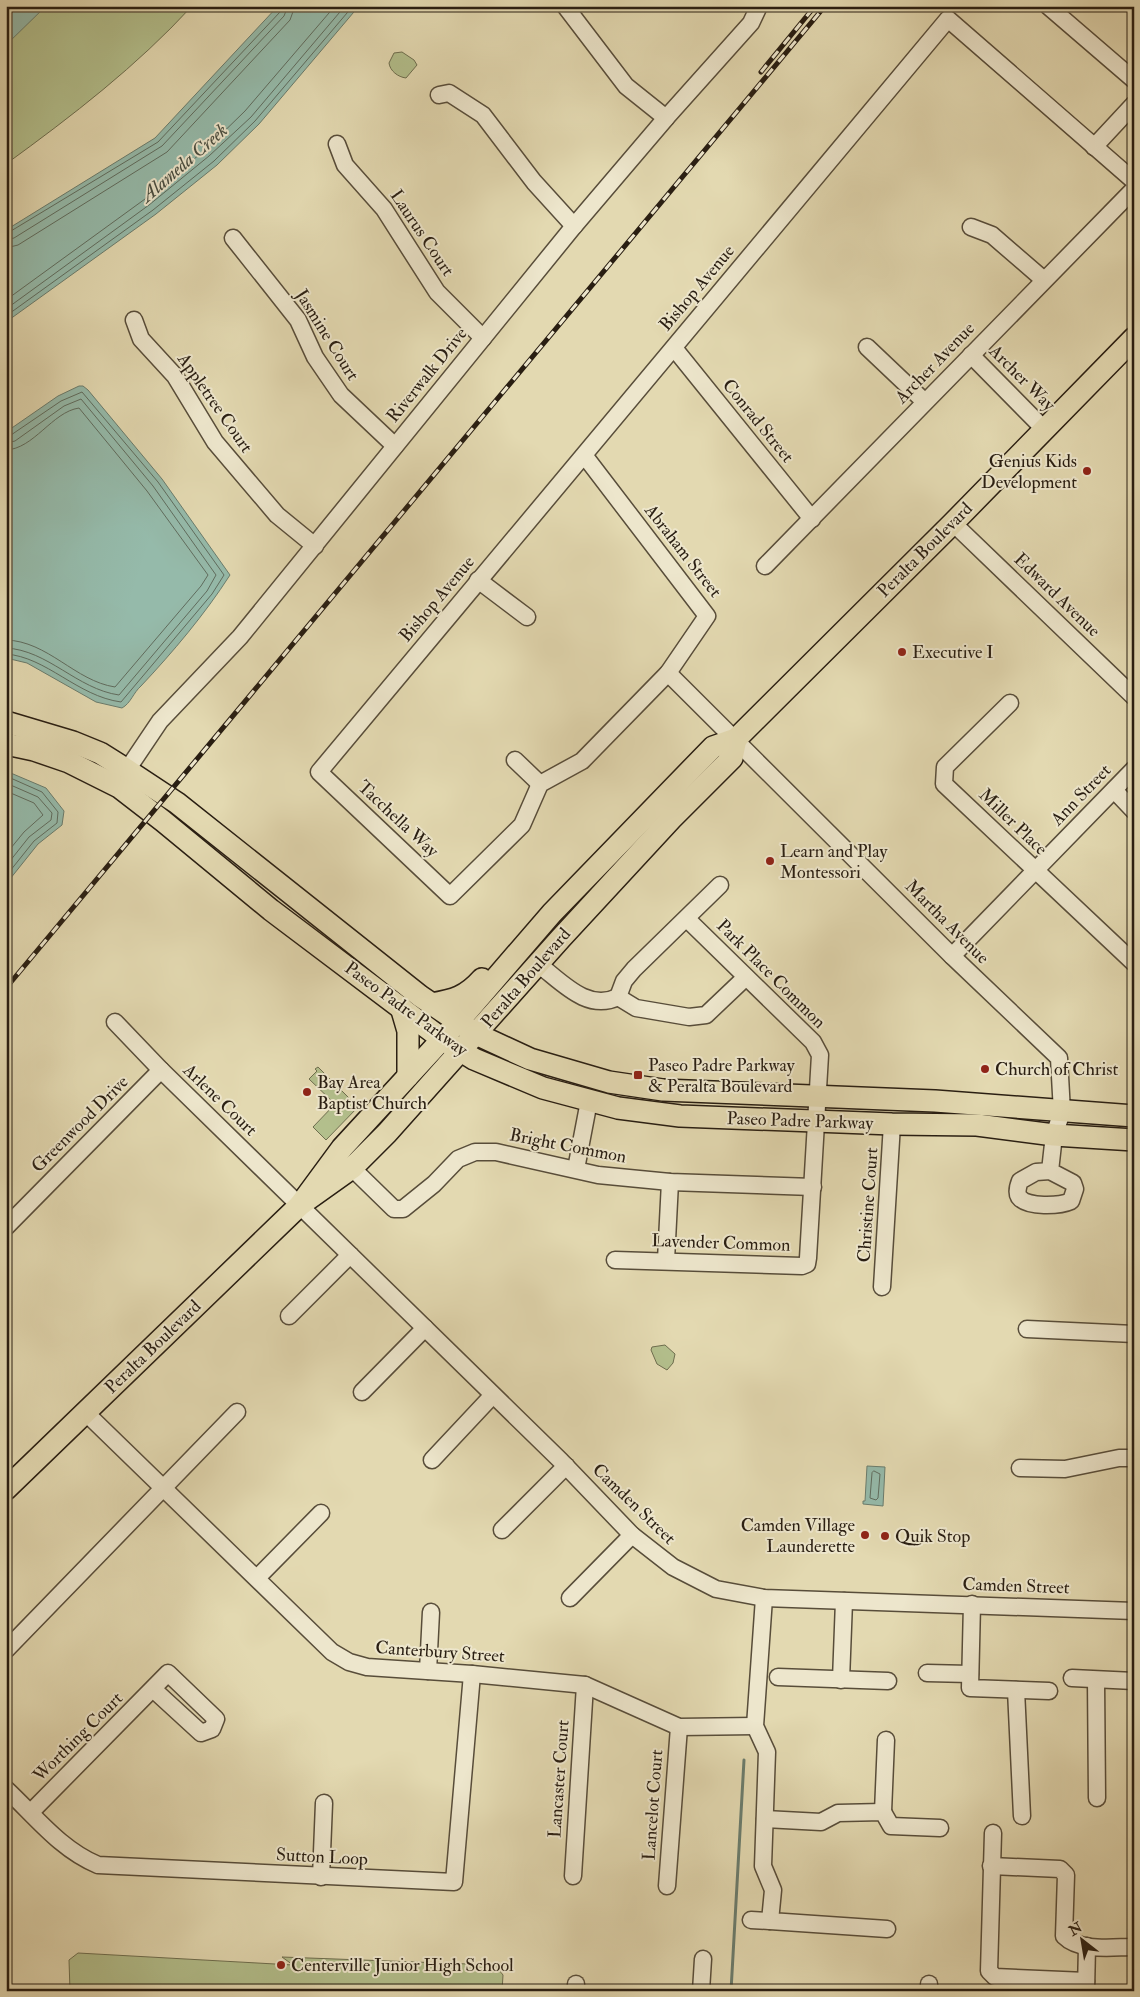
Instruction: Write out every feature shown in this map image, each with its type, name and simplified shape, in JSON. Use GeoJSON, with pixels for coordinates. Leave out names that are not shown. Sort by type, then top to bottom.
{"type":"FeatureCollection","features":[{"type":"Feature","properties":{"kind":"main road","name":"Peralta Boulevard"},"geometry":{"type":"LineString","coordinates":[[300,1205],[342,1148],[458,1022],[527,942],[587,877],[713,748],[736,739],[954,523],[1134,338]]}},
{"type":"Feature","properties":{"kind":"main road","name":"Paseo Padre Parkway"},"geometry":{"type":"LineString","coordinates":[[6,722],[72,742],[100,753],[127,770],[177,803],[431,1004],[476,1034],[538,1062],[636,1087],[697,1093],[988,1104],[1062,1112],[1134,1116]]}},
{"type":"Feature","properties":{"kind":"main road","name":"Peralta Boulevard"},"geometry":{"type":"LineString","coordinates":[[6,1489],[300,1205],[352,1168],[462,1051],[538,964],[671,819],[732,758],[736,739]]}},
{"type":"Feature","properties":{"kind":"main road","name":"Paseo Padre Parkway"},"geometry":{"type":"LineString","coordinates":[[6,744],[34,750],[69,762],[119,787],[164,820],[271,910],[442,1039],[474,1059],[526,1081],[618,1108],[680,1116],[892,1124],[977,1125],[1054,1135],[1134,1140]]}},
{"type":"Feature","properties":{"kind":"main road"},"geometry":{"type":"LineString","coordinates":[[431,1004],[453,1000],[470,992],[510,948],[527,942]]}},
{"type":"Feature","properties":{"kind":"main road"},"geometry":{"type":"LineString","coordinates":[[401,1007],[408,1031],[408,1076]]}},
{"type":"Feature","properties":{"kind":"street"},"geometry":{"type":"LineString","coordinates":[[565,6],[626,86],[666,118]]}},
{"type":"Feature","properties":{"kind":"street","name":"Riverwalk Drive"},"geometry":{"type":"LineString","coordinates":[[127,770],[160,721],[240,637],[574,226],[666,118],[751,23],[760,6]]}},
{"type":"Feature","properties":{"kind":"street"},"geometry":{"type":"LineString","coordinates":[[1048,6],[1134,80]]}},
{"type":"Feature","properties":{"kind":"street","name":"Bishop Avenue"},"geometry":{"type":"LineString","coordinates":[[319,772],[948,19],[1134,181]]}},
{"type":"Feature","properties":{"kind":"street"},"geometry":{"type":"LineString","coordinates":[[439,95],[449,93],[483,115],[534,182],[574,226]]}},
{"type":"Feature","properties":{"kind":"street"},"geometry":{"type":"LineString","coordinates":[[1094,147],[1134,104]]}},
{"type":"Feature","properties":{"kind":"street","name":"Laurus Court"},"geometry":{"type":"LineString","coordinates":[[337,144],[346,164],[384,209],[437,292],[483,338]]}},
{"type":"Feature","properties":{"kind":"street","name":"Archer Avenue"},"geometry":{"type":"LineString","coordinates":[[765,566],[1134,189]]}},
{"type":"Feature","properties":{"kind":"street"},"geometry":{"type":"LineString","coordinates":[[971,227],[992,235],[1044,280]]}},
{"type":"Feature","properties":{"kind":"street","name":"Jasmine Court"},"geometry":{"type":"LineString","coordinates":[[233,238],[298,320],[315,357],[341,395],[395,446]]}},
{"type":"Feature","properties":{"kind":"street","name":"Appletree Court"},"geometry":{"type":"LineString","coordinates":[[134,320],[141,338],[175,376],[215,442],[278,515],[315,546]]}},
{"type":"Feature","properties":{"kind":"street"},"geometry":{"type":"LineString","coordinates":[[867,347],[925,402]]}},
{"type":"Feature","properties":{"kind":"street","name":"Conrad Street"},"geometry":{"type":"LineString","coordinates":[[674,348],[812,519]]}},
{"type":"Feature","properties":{"kind":"street","name":"Archer Way"},"geometry":{"type":"LineString","coordinates":[[971,355],[1044,429]]}},
{"type":"Feature","properties":{"kind":"street","name":"Abraham Street"},"geometry":{"type":"LineString","coordinates":[[584,455],[707,616],[668,673]]}},
{"type":"Feature","properties":{"kind":"street","name":"Edward Avenue"},"geometry":{"type":"LineString","coordinates":[[954,523],[1134,697]]}},
{"type":"Feature","properties":{"kind":"street"},"geometry":{"type":"LineString","coordinates":[[478,580],[527,617]]}},
{"type":"Feature","properties":{"kind":"street"},"geometry":{"type":"LineString","coordinates":[[515,760],[540,784],[582,762],[668,673]]}},
{"type":"Feature","properties":{"kind":"street","name":"Martha Avenue"},"geometry":{"type":"LineString","coordinates":[[668,673],[952,956],[1059,1058],[1062,1112],[1054,1135],[1050,1171]]}},
{"type":"Feature","properties":{"kind":"street","name":"Miller Place"},"geometry":{"type":"LineString","coordinates":[[1010,703],[945,767],[944,784],[1134,964]]}},
{"type":"Feature","properties":{"kind":"street","name":"Ann Street"},"geometry":{"type":"LineString","coordinates":[[952,956],[1134,769]]}},
{"type":"Feature","properties":{"kind":"street","name":"Tacchella Way"},"geometry":{"type":"LineString","coordinates":[[319,772],[450,896],[522,825],[540,784]]}},
{"type":"Feature","properties":{"kind":"street"},"geometry":{"type":"LineString","coordinates":[[1114,790],[1134,811]]}},
{"type":"Feature","properties":{"kind":"street","name":"Park Place Common"},"geometry":{"type":"LineString","coordinates":[[618,997],[624,981],[634,970],[720,885]]}},
{"type":"Feature","properties":{"kind":"street","name":"Park Place Common"},"geometry":{"type":"LineString","coordinates":[[687,919],[816,1048],[820,1055],[813,1187]]}},
{"type":"Feature","properties":{"kind":"street"},"geometry":{"type":"LineString","coordinates":[[538,964],[578,996],[595,1002],[607,1002],[618,997],[636,1008],[689,1017],[706,1015],[746,977]]}},
{"type":"Feature","properties":{"kind":"street","name":"Arlene Court"},"geometry":{"type":"LineString","coordinates":[[115,1022],[161,1070],[300,1205]]}},
{"type":"Feature","properties":{"kind":"street","name":"Greenwood Drive"},"geometry":{"type":"LineString","coordinates":[[6,1227],[161,1070]]}},
{"type":"Feature","properties":{"kind":"street"},"geometry":{"type":"LineString","coordinates":[[576,1169],[589,1101]]}},
{"type":"Feature","properties":{"kind":"street","name":"Christine Court"},"geometry":{"type":"LineString","coordinates":[[882,1287],[892,1124]]}},
{"type":"Feature","properties":{"kind":"street","name":"Bright Common"},"geometry":{"type":"LineString","coordinates":[[352,1168],[389,1206],[404,1209],[434,1184],[458,1159],[475,1152],[496,1152],[598,1175],[670,1182],[813,1187]]}},
{"type":"Feature","properties":{"kind":"street"},"geometry":{"type":"LineString","coordinates":[[666,1260],[670,1182]]}},
{"type":"Feature","properties":{"kind":"street","name":"Lavender Common"},"geometry":{"type":"LineString","coordinates":[[615,1260],[666,1260],[802,1266],[807,1264],[813,1187]]}},
{"type":"Feature","properties":{"kind":"street","name":"Camden Street"},"geometry":{"type":"LineString","coordinates":[[300,1205],[492,1396],[566,1466],[632,1535],[673,1568],[716,1589],[764,1598],[972,1604],[1134,1612]]}},
{"type":"Feature","properties":{"kind":"street"},"geometry":{"type":"LineString","coordinates":[[289,1316],[350,1255]]}},
{"type":"Feature","properties":{"kind":"street"},"geometry":{"type":"LineString","coordinates":[[362,1392],[425,1328]]}},
{"type":"Feature","properties":{"kind":"street"},"geometry":{"type":"LineString","coordinates":[[1027,1329],[1134,1334]]}},
{"type":"Feature","properties":{"kind":"street"},"geometry":{"type":"LineString","coordinates":[[432,1460],[492,1396]]}},
{"type":"Feature","properties":{"kind":"street","name":"Canterbury Street"},"geometry":{"type":"LineString","coordinates":[[85,1412],[332,1652],[349,1662],[367,1668],[472,1674],[586,1685],[679,1728],[755,1726]]}},
{"type":"Feature","properties":{"kind":"street"},"geometry":{"type":"LineString","coordinates":[[6,1650],[237,1412]]}},
{"type":"Feature","properties":{"kind":"street"},"geometry":{"type":"LineString","coordinates":[[1020,1468],[1065,1469],[1119,1458],[1134,1458]]}},
{"type":"Feature","properties":{"kind":"street"},"geometry":{"type":"LineString","coordinates":[[502,1530],[566,1466]]}},
{"type":"Feature","properties":{"kind":"street"},"geometry":{"type":"LineString","coordinates":[[257,1578],[321,1513]]}},
{"type":"Feature","properties":{"kind":"street"},"geometry":{"type":"LineString","coordinates":[[570,1598],[632,1535]]}},
{"type":"Feature","properties":{"kind":"street"},"geometry":{"type":"LineString","coordinates":[[764,1598],[755,1726],[767,1752],[763,1866],[773,1890],[770,1921]]}},
{"type":"Feature","properties":{"kind":"street"},"geometry":{"type":"LineString","coordinates":[[841,1680],[844,1601]]}},
{"type":"Feature","properties":{"kind":"street"},"geometry":{"type":"LineString","coordinates":[[972,1604],[970,1688],[1049,1691]]}},
{"type":"Feature","properties":{"kind":"street"},"geometry":{"type":"LineString","coordinates":[[428,1671],[431,1612]]}},
{"type":"Feature","properties":{"kind":"street"},"geometry":{"type":"LineString","coordinates":[[927,1672],[970,1674]]}},
{"type":"Feature","properties":{"kind":"street","name":"Sutton Loop"},"geometry":{"type":"LineString","coordinates":[[6,1789],[68,1848],[82,1858],[98,1864],[321,1877],[454,1882],[472,1674]]}},
{"type":"Feature","properties":{"kind":"street"},"geometry":{"type":"LineString","coordinates":[[778,1678],[888,1681]]}},
{"type":"Feature","properties":{"kind":"street"},"geometry":{"type":"LineString","coordinates":[[1072,1678],[1134,1681]]}},
{"type":"Feature","properties":{"kind":"street"},"geometry":{"type":"LineString","coordinates":[[1096,1680],[1097,1798]]}},
{"type":"Feature","properties":{"kind":"street","name":"Lancaster Court"},"geometry":{"type":"LineString","coordinates":[[573,1876],[586,1685]]}},
{"type":"Feature","properties":{"kind":"street","name":"Worthing Court"},"geometry":{"type":"LineString","coordinates":[[31,1812],[153,1689]]}},
{"type":"Feature","properties":{"kind":"street"},"geometry":{"type":"LineString","coordinates":[[1016,1690],[1022,1816]]}},
{"type":"Feature","properties":{"kind":"street","name":"Lancelot Court"},"geometry":{"type":"LineString","coordinates":[[667,1886],[679,1728]]}},
{"type":"Feature","properties":{"kind":"street"},"geometry":{"type":"LineString","coordinates":[[886,1740],[883,1812],[891,1826],[940,1828]]}},
{"type":"Feature","properties":{"kind":"street"},"geometry":{"type":"LineString","coordinates":[[321,1877],[324,1803]]}},
{"type":"Feature","properties":{"kind":"street"},"geometry":{"type":"LineString","coordinates":[[765,1819],[821,1822],[838,1813],[883,1812]]}},
{"type":"Feature","properties":{"kind":"street"},"geometry":{"type":"LineString","coordinates":[[993,1833],[989,1971],[995,1977],[1086,1986],[1087,1946]]}},
{"type":"Feature","properties":{"kind":"street"},"geometry":{"type":"LineString","coordinates":[[991,1866],[1060,1869],[1066,1876],[1064,1936],[1070,1942],[1087,1946],[1134,1947]]}},
{"type":"Feature","properties":{"kind":"street"},"geometry":{"type":"LineString","coordinates":[[751,1920],[886,1929]]}},
{"type":"Feature","properties":{"kind":"street"},"geometry":{"type":"LineString","coordinates":[[702,1991],[703,1959]]}},
{"type":"Feature","properties":{"kind":"green space"},"geometry":{"type":"Polygon","coordinates":[[[6,6],[192,6],[149,49],[103,90],[6,164],[6,6]]]}},
{"type":"Feature","properties":{"kind":"green space"},"geometry":{"type":"Polygon","coordinates":[[[402,52],[414,60],[417,65],[406,78],[395,73],[389,63],[394,53],[402,52]]]}},
{"type":"Feature","properties":{"kind":"green space"},"geometry":{"type":"Polygon","coordinates":[[[318,1067],[358,1107],[326,1140],[313,1127],[335,1104],[309,1079],[317,1071],[315,1069],[318,1067]]]}},
{"type":"Feature","properties":{"kind":"green space"},"geometry":{"type":"Polygon","coordinates":[[[665,1345],[675,1354],[673,1363],[667,1370],[657,1364],[651,1350],[652,1347],[665,1345]]]}},
{"type":"Feature","properties":{"kind":"green space","name":"Centerville Junior High School"},"geometry":{"type":"Polygon","coordinates":[[[78,1953],[293,1965],[282,1957],[495,1965],[503,1975],[502,1991],[70,1991],[69,1960],[78,1953]]]}},
{"type":"Feature","properties":{"kind":"water"},"geometry":{"type":"Polygon","coordinates":[[[6,6],[46,6],[6,45],[6,6]]]}},
{"type":"Feature","properties":{"kind":"water","name":"Alameda Creek"},"geometry":{"type":"Polygon","coordinates":[[[278,6],[359,6],[259,124],[217,165],[156,214],[6,322],[6,230],[155,138],[278,6]]]}},
{"type":"Feature","properties":{"kind":"water"},"geometry":{"type":"Polygon","coordinates":[[[83,386],[88,390],[162,479],[230,575],[188,632],[122,708],[96,702],[27,663],[6,658],[6,432],[58,396],[83,386]]]}},
{"type":"Feature","properties":{"kind":"water"},"geometry":{"type":"Polygon","coordinates":[[[6,771],[46,788],[64,811],[62,825],[38,844],[6,884],[6,771]]]}},
{"type":"Feature","properties":{"kind":"water"},"geometry":{"type":"Polygon","coordinates":[[[867,1466],[885,1467],[883,1506],[863,1504],[863,1501],[865,1501],[867,1466]]]}},
{"type":"Feature","properties":{"kind":"waterway"},"geometry":{"type":"LineString","coordinates":[[731,1991],[744,1760]]}},
{"type":"Feature","properties":{"kind":"railway"},"geometry":{"type":"LineString","coordinates":[[761,72],[815,6]]}},
{"type":"Feature","properties":{"kind":"railway"},"geometry":{"type":"LineString","coordinates":[[6,988],[825,6]]}},
{"type":"Feature","properties":{"kind":"place","name":"Genius Kids Development"},"geometry":{"type":"Point","coordinates":[1087,471]}},
{"type":"Feature","properties":{"kind":"place","name":"Executive I"},"geometry":{"type":"Point","coordinates":[902,652]}},
{"type":"Feature","properties":{"kind":"place","name":"Learn and Play Montessori"},"geometry":{"type":"Point","coordinates":[770,861]}},
{"type":"Feature","properties":{"kind":"place","name":"Church of Christ"},"geometry":{"type":"Point","coordinates":[985,1069]}},
{"type":"Feature","properties":{"kind":"place","name":"Paseo Padre Parkway & Peralta Boulevard"},"geometry":{"type":"Point","coordinates":[638,1075]}},
{"type":"Feature","properties":{"kind":"place","name":"Bay Area Baptist Church"},"geometry":{"type":"Point","coordinates":[307,1092]}},
{"type":"Feature","properties":{"kind":"place","name":"Camden Village Launderette"},"geometry":{"type":"Point","coordinates":[865,1535]}},
{"type":"Feature","properties":{"kind":"place","name":"Quik Stop"},"geometry":{"type":"Point","coordinates":[885,1536]}},
{"type":"Feature","properties":{"kind":"place","name":"Centerville Junior High School"},"geometry":{"type":"Point","coordinates":[281,1965]}}]}
